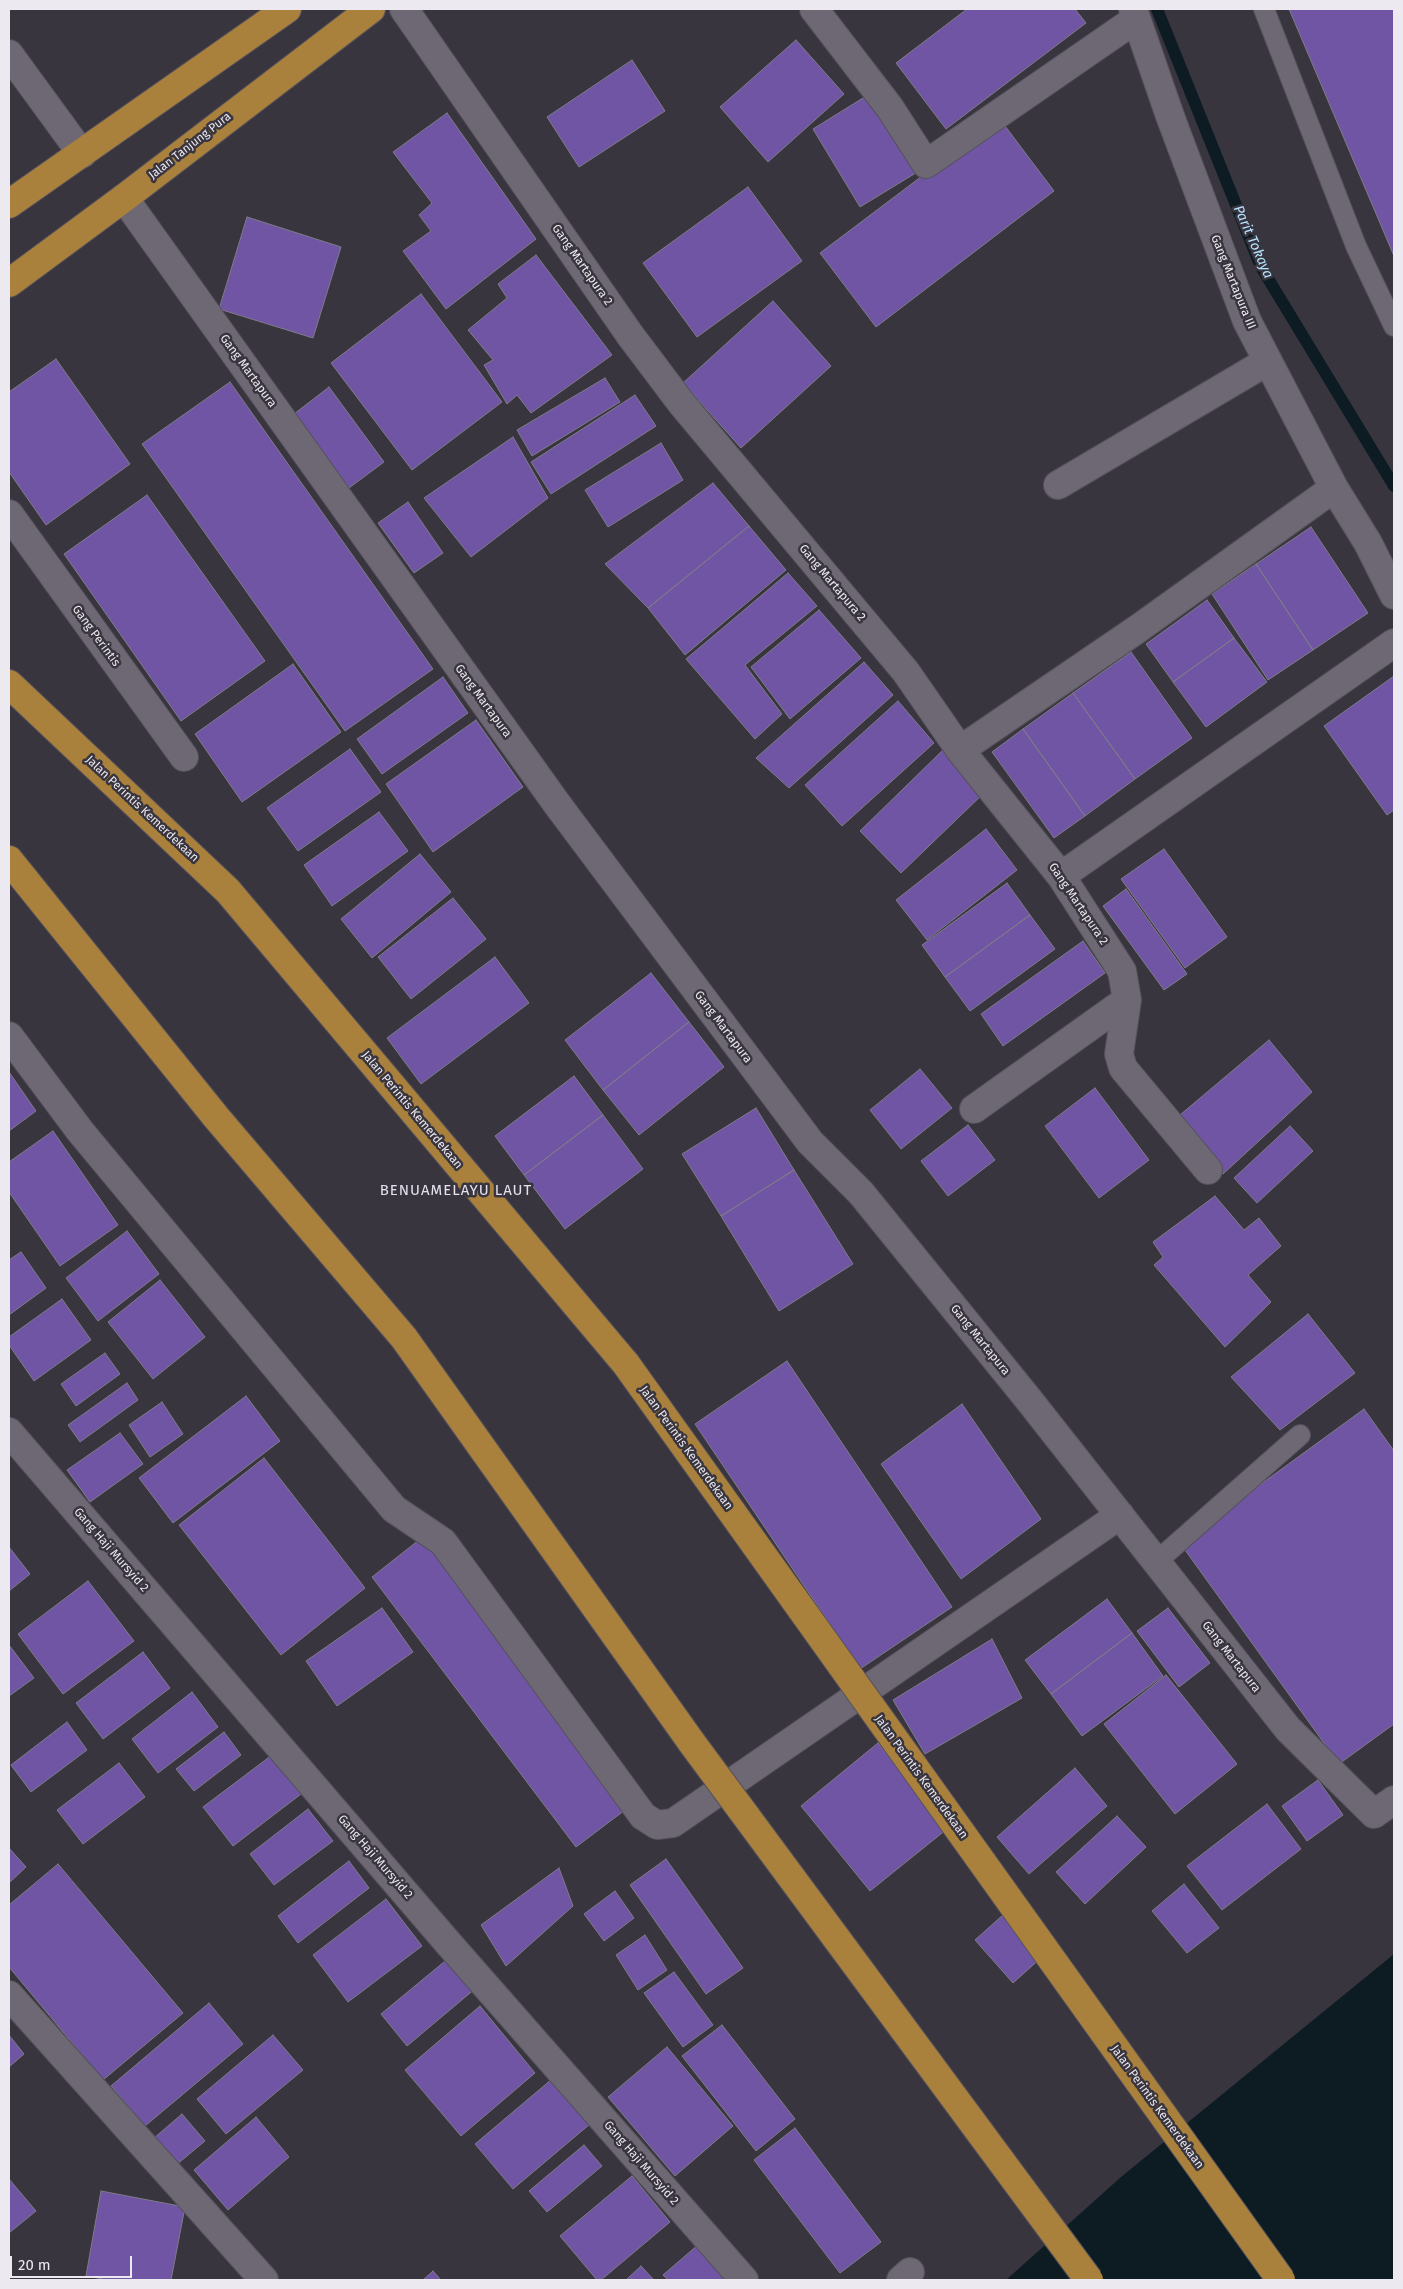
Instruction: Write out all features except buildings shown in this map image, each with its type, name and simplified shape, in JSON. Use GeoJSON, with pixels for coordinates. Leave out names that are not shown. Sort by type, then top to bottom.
{"type":"FeatureCollection","features":[{"type":"Feature","properties":{"kind":"highway"},"geometry":{"type":"LineString","coordinates":[[9,204],[287,9]]}},
{"type":"Feature","properties":{"kind":"highway","name":"Jalan Tanjung Pura"},"geometry":{"type":"LineString","coordinates":[[9,283],[124,198],[371,9]]}},
{"type":"Feature","properties":{"kind":"highway","name":"Jalan Perintis Kemerdekaan"},"geometry":{"type":"LineString","coordinates":[[9,684],[228,891],[626,1364],[1281,2280]]}},
{"type":"Feature","properties":{"kind":"highway"},"geometry":{"type":"LineString","coordinates":[[9,860],[216,1117],[404,1338],[692,1743],[1089,2280]]}},
{"type":"Feature","properties":{"kind":"street","name":"Gang Martapura 2"},"geometry":{"type":"LineString","coordinates":[[404,9],[630,334],[682,404],[906,672],[960,750],[1061,876],[1122,971],[1127,1000],[1119,1054],[1123,1068],[1208,1170]]}},
{"type":"Feature","properties":{"kind":"street"},"geometry":{"type":"LineString","coordinates":[[814,9],[890,108],[926,164],[1134,14]]}},
{"type":"Feature","properties":{"kind":"street","name":"Gang Martapura III"},"geometry":{"type":"LineString","coordinates":[[1134,14],[1246,321],[1334,488],[1368,543],[1394,595]]}},
{"type":"Feature","properties":{"kind":"street"},"geometry":{"type":"LineString","coordinates":[[9,54],[82,154]]}},
{"type":"Feature","properties":{"kind":"street","name":"Gang Martapura"},"geometry":{"type":"LineString","coordinates":[[124,198],[557,804],[810,1142],[861,1193],[1120,1515],[1288,1729],[1384,1807]]}},
{"type":"Feature","properties":{"kind":"street"},"geometry":{"type":"LineString","coordinates":[[1058,485],[1268,361]]}},
{"type":"Feature","properties":{"kind":"street"},"geometry":{"type":"LineString","coordinates":[[960,750],[1139,628],[1334,488]]}},
{"type":"Feature","properties":{"kind":"street","name":"Gang Perintis"},"geometry":{"type":"LineString","coordinates":[[9,514],[184,757]]}},
{"type":"Feature","properties":{"kind":"street"},"geometry":{"type":"LineString","coordinates":[[1061,876],[1394,643]]}},
{"type":"Feature","properties":{"kind":"street"},"geometry":{"type":"LineString","coordinates":[[974,1109],[1127,1000]]}},
{"type":"Feature","properties":{"kind":"street"},"geometry":{"type":"LineString","coordinates":[[9,1036],[80,1131],[394,1509],[443,1542],[643,1816],[657,1825],[673,1823],[1120,1515]]}},
{"type":"Feature","properties":{"kind":"street","name":"Gang Haji Mursyid 2"},"geometry":{"type":"LineString","coordinates":[[9,1432],[436,1929],[744,2280]]}},
{"type":"Feature","properties":{"kind":"street"},"geometry":{"type":"LineString","coordinates":[[9,1995],[264,2280]]}},
{"type":"Feature","properties":{"kind":"lane"},"geometry":{"type":"LineString","coordinates":[[1264,9],[1356,246],[1394,326]]}},
{"type":"Feature","properties":{"kind":"lane"},"geometry":{"type":"LineString","coordinates":[[1156,1562],[1300,1435]]}},
{"type":"Feature","properties":{"kind":"shaded area"},"geometry":{"type":"Polygon","coordinates":[[[1394,1954],[1394,2280],[1006,2280],[1121,2177],[1394,1954]]]}},
{"type":"Feature","properties":{"kind":"waterway","name":"Parit Tokaya"},"geometry":{"type":"LineString","coordinates":[[1157,9],[1261,267],[1394,486]]}},
{"type":"Feature","properties":{"kind":"district","name":"BENUAMELAYU LAUT"},"geometry":{"type":"Point","coordinates":[456,1191]}}]}
